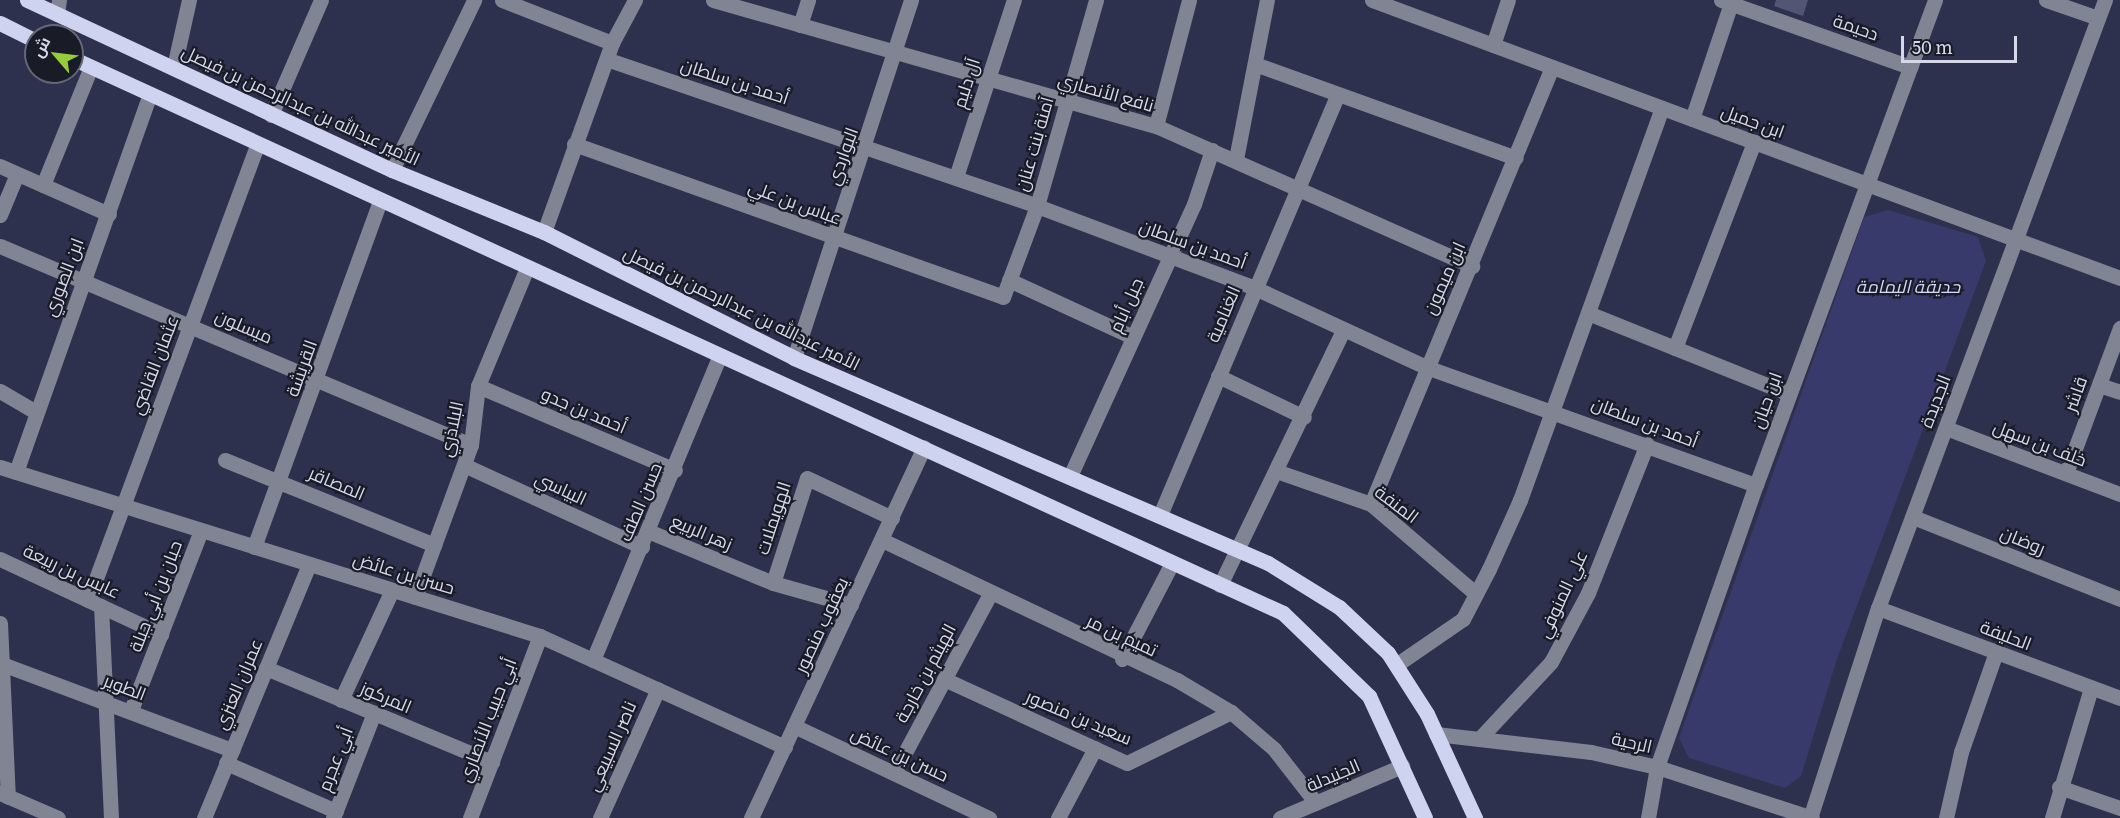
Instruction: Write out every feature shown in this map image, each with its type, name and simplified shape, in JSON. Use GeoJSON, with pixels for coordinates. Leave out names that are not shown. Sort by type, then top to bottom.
{"type":"FeatureCollection","features":[{"type":"Feature","properties":{"kind":"main road","name":"الأمير عبدالله بن عبدالرحمن بن فيصل"},"geometry":{"type":"LineString","coordinates":[[27,0],[58,7],[271,115],[392,170],[544,232],[794,358],[1071,474],[1238,550],[1339,607],[1396,665],[1436,734],[1475,818]]}},
{"type":"Feature","properties":{"kind":"main road"},"geometry":{"type":"LineString","coordinates":[[0,23],[24,35]]}},
{"type":"Feature","properties":{"kind":"main road"},"geometry":{"type":"LineString","coordinates":[[84,64],[149,96],[718,358],[924,447],[1171,565],[1283,613],[1334,659],[1369,696],[1425,818]]}},
{"type":"Feature","properties":{"kind":"street"},"geometry":{"type":"LineString","coordinates":[[174,67],[189,0]]}},
{"type":"Feature","properties":{"kind":"street"},"geometry":{"type":"LineString","coordinates":[[271,115],[321,0]]}},
{"type":"Feature","properties":{"kind":"street"},"geometry":{"type":"LineString","coordinates":[[392,170],[474,0]]}},
{"type":"Feature","properties":{"kind":"street"},"geometry":{"type":"LineString","coordinates":[[502,0],[612,43]]}},
{"type":"Feature","properties":{"kind":"street"},"geometry":{"type":"LineString","coordinates":[[544,232],[574,144],[609,60],[612,43],[635,0]]}},
{"type":"Feature","properties":{"kind":"street","name":"نافع الأنصاري"},"geometry":{"type":"LineString","coordinates":[[714,0],[1156,126],[1299,186],[1472,266]]}},
{"type":"Feature","properties":{"kind":"street"},"geometry":{"type":"LineString","coordinates":[[800,25],[808,0]]}},
{"type":"Feature","properties":{"kind":"street","name":"البواردي"},"geometry":{"type":"LineString","coordinates":[[794,358],[833,237],[868,146],[911,0]]}},
{"type":"Feature","properties":{"kind":"street","name":"آل دليم"},"geometry":{"type":"LineString","coordinates":[[956,177],[1014,0]]}},
{"type":"Feature","properties":{"kind":"street","name":"آمنة بنت عنان"},"geometry":{"type":"LineString","coordinates":[[1003,297],[1037,206],[1096,0]]}},
{"type":"Feature","properties":{"kind":"street"},"geometry":{"type":"LineString","coordinates":[[1156,126],[1189,0]]}},
{"type":"Feature","properties":{"kind":"street"},"geometry":{"type":"LineString","coordinates":[[1236,159],[1267,0]]}},
{"type":"Feature","properties":{"kind":"street","name":"ابن جميل"},"geometry":{"type":"LineString","coordinates":[[1372,0],[1394,4],[1493,45],[2120,278]]}},
{"type":"Feature","properties":{"kind":"street"},"geometry":{"type":"LineString","coordinates":[[1493,45],[1508,0]]}},
{"type":"Feature","properties":{"kind":"street","name":"ابن حيان"},"geometry":{"type":"LineString","coordinates":[[1648,818],[1657,768],[1756,485],[1935,0]]}},
{"type":"Feature","properties":{"kind":"street"},"geometry":{"type":"LineString","coordinates":[[2046,0],[2098,18]]}},
{"type":"Feature","properties":{"kind":"street","name":"الجديدة"},"geometry":{"type":"LineString","coordinates":[[1811,818],[1878,608],[2105,0]]}},
{"type":"Feature","properties":{"kind":"street"},"geometry":{"type":"LineString","coordinates":[[1692,119],[1728,1]]}},
{"type":"Feature","properties":{"kind":"street","name":"دحيمة"},"geometry":{"type":"LineString","coordinates":[[1728,1],[1910,67]]}},
{"type":"Feature","properties":{"kind":"street","name":"أحمد بن سلطان"},"geometry":{"type":"LineString","coordinates":[[609,60],[868,146],[1037,206],[1255,288],[1426,367],[1554,409],[1756,485]]}},
{"type":"Feature","properties":{"kind":"street"},"geometry":{"type":"LineString","coordinates":[[1255,64],[1337,97],[1516,158]]}},
{"type":"Feature","properties":{"kind":"street"},"geometry":{"type":"LineString","coordinates":[[43,185],[91,67]]}},
{"type":"Feature","properties":{"kind":"street","name":"ابن ميمون"},"geometry":{"type":"LineString","coordinates":[[1371,504],[1426,367],[1472,266],[1552,67]]}},
{"type":"Feature","properties":{"kind":"street","name":"ابن الصوري"},"geometry":{"type":"LineString","coordinates":[[16,472],[80,283],[109,214],[149,96]]}},
{"type":"Feature","properties":{"kind":"street","name":"الغنامية"},"geometry":{"type":"LineString","coordinates":[[1160,515],[1337,97]]}},
{"type":"Feature","properties":{"kind":"street"},"geometry":{"type":"LineString","coordinates":[[1396,665],[1463,618],[1521,500],[1662,108]]}},
{"type":"Feature","properties":{"kind":"street"},"geometry":{"type":"LineString","coordinates":[[1675,348],[1754,142]]}},
{"type":"Feature","properties":{"kind":"street","name":"عباس بن علي"},"geometry":{"type":"LineString","coordinates":[[574,144],[1003,297]]}},
{"type":"Feature","properties":{"kind":"street","name":"عثمان القاضي"},"geometry":{"type":"LineString","coordinates":[[111,818],[104,699],[94,603],[121,505],[257,145]]}},
{"type":"Feature","properties":{"kind":"street","name":"جبل أبام"},"geometry":{"type":"LineString","coordinates":[[1071,474],[1169,256],[1212,150]]}},
{"type":"Feature","properties":{"kind":"street"},"geometry":{"type":"LineString","coordinates":[[0,166],[109,214]]}},
{"type":"Feature","properties":{"kind":"street"},"geometry":{"type":"LineString","coordinates":[[0,215],[17,174]]}},
{"type":"Feature","properties":{"kind":"street","name":"القريشة"},"geometry":{"type":"LineString","coordinates":[[254,547],[318,379],[380,201]]}},
{"type":"Feature","properties":{"kind":"street","name":"ميسلون"},"geometry":{"type":"LineString","coordinates":[[0,246],[80,283],[190,325],[471,445]]}},
{"type":"Feature","properties":{"kind":"street","name":"البلاذري"},"geometry":{"type":"LineString","coordinates":[[415,597],[471,445],[478,386],[526,270]]}},
{"type":"Feature","properties":{"kind":"street"},"geometry":{"type":"LineString","coordinates":[[1009,280],[1133,337]]}},
{"type":"Feature","properties":{"kind":"street"},"geometry":{"type":"LineString","coordinates":[[1588,313],[1789,394]]}},
{"type":"Feature","properties":{"kind":"street","name":"قاشر"},"geometry":{"type":"LineString","coordinates":[[2066,474],[2120,328]]}},
{"type":"Feature","properties":{"kind":"street"},"geometry":{"type":"LineString","coordinates":[[1220,585],[1279,472],[1344,329]]}},
{"type":"Feature","properties":{"kind":"street","name":"حسن الطف"},"geometry":{"type":"LineString","coordinates":[[593,660],[675,470],[718,358]]}},
{"type":"Feature","properties":{"kind":"street"},"geometry":{"type":"LineString","coordinates":[[1218,376],[1304,417]]}},
{"type":"Feature","properties":{"kind":"street"},"geometry":{"type":"LineString","coordinates":[[2099,385],[2120,392]]}},
{"type":"Feature","properties":{"kind":"street","name":"أحمد بن جدو"},"geometry":{"type":"LineString","coordinates":[[478,386],[675,470]]}},
{"type":"Feature","properties":{"kind":"street"},"geometry":{"type":"LineString","coordinates":[[0,391],[36,411]]}},
{"type":"Feature","properties":{"kind":"street","name":"خلف بن سهل"},"geometry":{"type":"LineString","coordinates":[[1946,428],[2120,494]]}},
{"type":"Feature","properties":{"kind":"street","name":"علي المنوفي"},"geometry":{"type":"LineString","coordinates":[[1479,739],[1551,662],[1588,593],[1647,444]]}},
{"type":"Feature","properties":{"kind":"street","name":"يعقوب منصور"},"geometry":{"type":"LineString","coordinates":[[751,818],[924,447]]}},
{"type":"Feature","properties":{"kind":"street","name":"المصاقر"},"geometry":{"type":"LineString","coordinates":[[225,460],[280,480],[434,545]]}},
{"type":"Feature","properties":{"kind":"street","name":"البياسي"},"geometry":{"type":"LineString","coordinates":[[464,465],[642,547]]}},
{"type":"Feature","properties":{"kind":"street","name":"حسن بن عائض"},"geometry":{"type":"LineString","coordinates":[[0,467],[540,636],[785,747]]}},
{"type":"Feature","properties":{"kind":"street","name":"المنفة"},"geometry":{"type":"LineString","coordinates":[[1279,472],[1371,504],[1476,594]]}},
{"type":"Feature","properties":{"kind":"street","name":"الهويملات"},"geometry":{"type":"LineString","coordinates":[[851,605],[773,583],[807,478],[892,518]]}},
{"type":"Feature","properties":{"kind":"street","name":"روضان"},"geometry":{"type":"LineString","coordinates":[[1913,517],[2120,599]]}},
{"type":"Feature","properties":{"kind":"street","name":"حبان بن أبي جبلة"},"geometry":{"type":"LineString","coordinates":[[131,710],[201,530]]}},
{"type":"Feature","properties":{"kind":"street","name":"زهر الربيع"},"geometry":{"type":"LineString","coordinates":[[648,531],[773,583]]}},
{"type":"Feature","properties":{"kind":"street","name":"تميم بن مر"},"geometry":{"type":"LineString","coordinates":[[882,540],[1122,658],[1177,680],[1231,712],[1274,749],[1317,803]]}},
{"type":"Feature","properties":{"kind":"street","name":"عابس بن ربيعة"},"geometry":{"type":"LineString","coordinates":[[0,559],[161,634]]}},
{"type":"Feature","properties":{"kind":"street","name":"عمران العنزي"},"geometry":{"type":"LineString","coordinates":[[204,818],[309,564]]}},
{"type":"Feature","properties":{"kind":"street"},"geometry":{"type":"LineString","coordinates":[[1122,658],[1171,565]]}},
{"type":"Feature","properties":{"kind":"street"},"geometry":{"type":"LineString","coordinates":[[341,700],[392,590]]}},
{"type":"Feature","properties":{"kind":"street","name":"الهيثم بن خارجة"},"geometry":{"type":"LineString","coordinates":[[894,773],[990,592]]}},
{"type":"Feature","properties":{"kind":"street","name":"الحليفة"},"geometry":{"type":"LineString","coordinates":[[1878,608],[2120,698]]}},
{"type":"Feature","properties":{"kind":"street"},"geometry":{"type":"LineString","coordinates":[[0,623],[4,795],[58,818]]}},
{"type":"Feature","properties":{"kind":"street","name":"أبي حبيب الأنصاري"},"geometry":{"type":"LineString","coordinates":[[470,818],[540,636]]}},
{"type":"Feature","properties":{"kind":"street"},"geometry":{"type":"LineString","coordinates":[[1946,818],[1996,652]]}},
{"type":"Feature","properties":{"kind":"street","name":"الطوير"},"geometry":{"type":"LineString","coordinates":[[2,664],[131,710],[229,757],[334,815]]}},
{"type":"Feature","properties":{"kind":"street","name":"المركوز"},"geometry":{"type":"LineString","coordinates":[[266,668],[492,762]]}},
{"type":"Feature","properties":{"kind":"street","name":"سعيد بن منصور"},"geometry":{"type":"LineString","coordinates":[[944,680],[1127,763],[1231,712]]}},
{"type":"Feature","properties":{"kind":"street"},"geometry":{"type":"LineString","coordinates":[[2052,818],[2059,787],[2091,688]]}},
{"type":"Feature","properties":{"kind":"street","name":"ناصر السبيعي"},"geometry":{"type":"LineString","coordinates":[[600,818],[657,689]]}},
{"type":"Feature","properties":{"kind":"street","name":"أبي عجرم"},"geometry":{"type":"LineString","coordinates":[[334,815],[374,713]]}},
{"type":"Feature","properties":{"kind":"street","name":"حسن بن عائض"},"geometry":{"type":"LineString","coordinates":[[794,726],[988,818]]}},
{"type":"Feature","properties":{"kind":"street","name":"الرحية"},"geometry":{"type":"LineString","coordinates":[[1436,734],[1591,752],[1657,768],[1811,818]]}},
{"type":"Feature","properties":{"kind":"street"},"geometry":{"type":"LineString","coordinates":[[1058,818],[1095,748]]}},
{"type":"Feature","properties":{"kind":"street","name":"الجنيدلة"},"geometry":{"type":"LineString","coordinates":[[1280,818],[1402,766]]}},
{"type":"Feature","properties":{"kind":"street"},"geometry":{"type":"LineString","coordinates":[[2059,787],[2120,808]]}},
{"type":"Feature","properties":{"kind":"green space","name":"حديقة اليمامة"},"geometry":{"type":"Polygon","coordinates":[[[1888,210],[1978,237],[1986,261],[1837,659],[1801,776],[1785,788],[1689,758],[1679,738],[1864,217],[1888,210]]]}},
{"type":"Feature","properties":{"kind":"building"},"geometry":{"type":"Polygon","coordinates":[[[1776,0],[1808,0],[1803,16],[1774,6],[1776,0]]]}}]}
